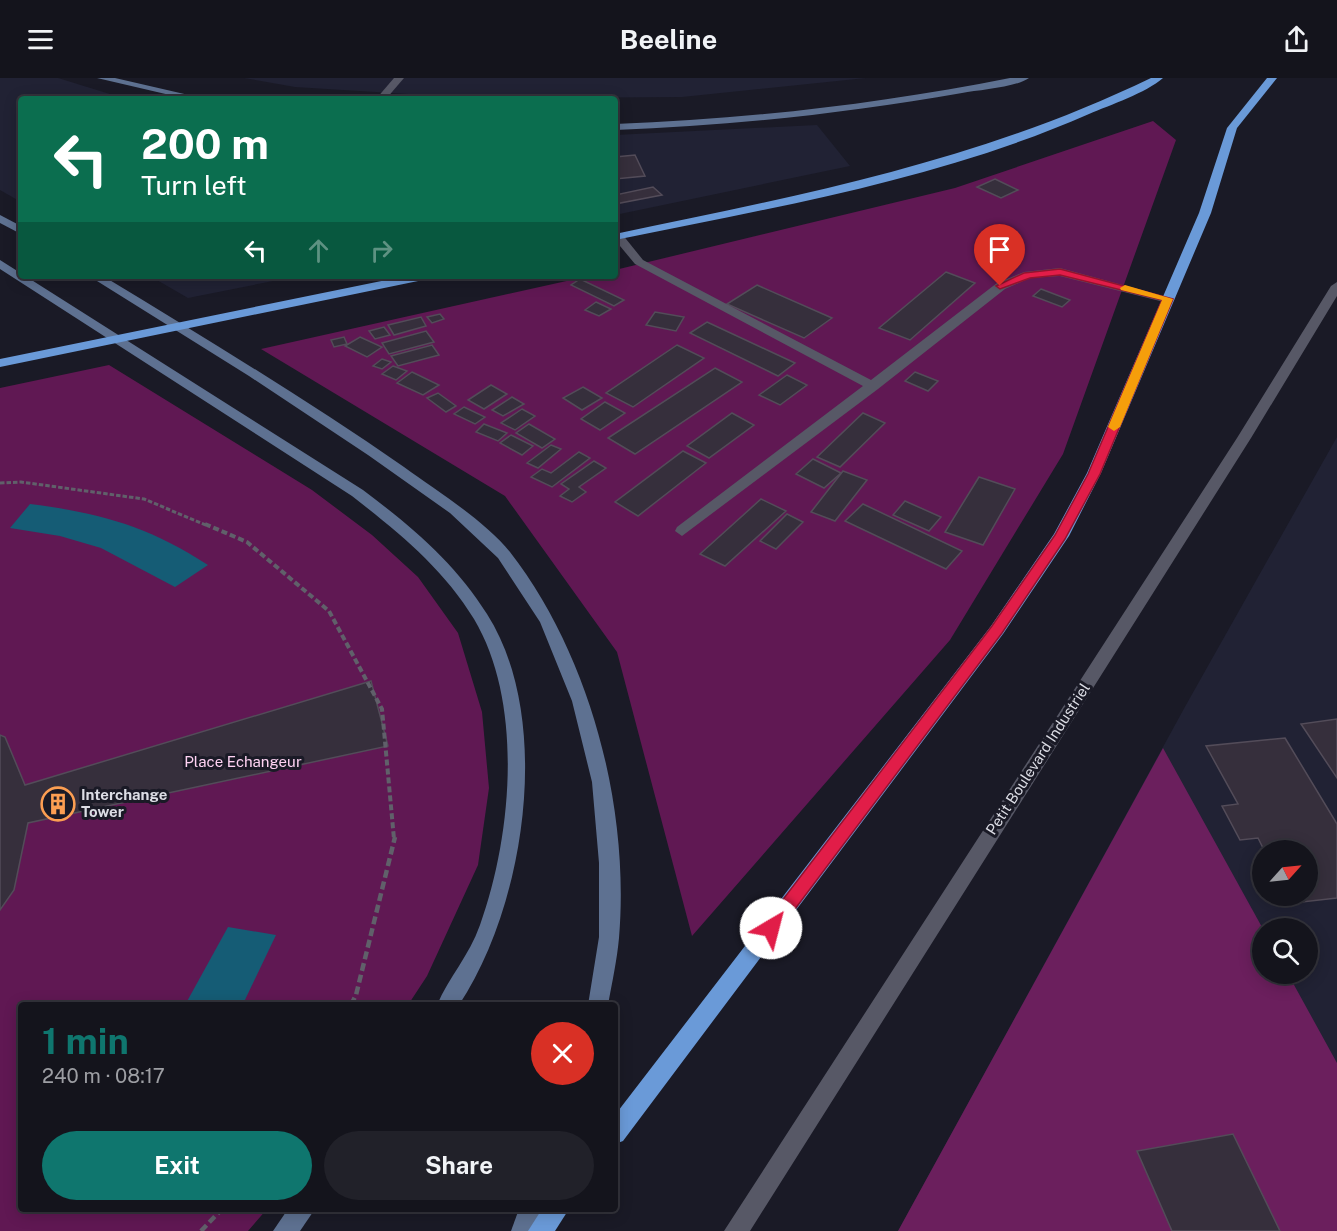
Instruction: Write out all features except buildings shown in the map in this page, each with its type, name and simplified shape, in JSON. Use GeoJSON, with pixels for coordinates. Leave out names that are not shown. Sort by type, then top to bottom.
{"type":"FeatureCollection","features":[{"type":"Feature","properties":{"kind":"highway"},"geometry":{"type":"LineString","coordinates":[[618,236],[820,195],[918,170],[1025,136],[1158,78]]}},
{"type":"Feature","properties":{"kind":"highway"},"geometry":{"type":"LineString","coordinates":[[618,1129],[997,630],[1060,536],[1094,474],[1205,213],[1232,128],[1272,78]]}},
{"type":"Feature","properties":{"kind":"highway"},"geometry":{"type":"LineString","coordinates":[[0,363],[408,279]]}},
{"type":"Feature","properties":{"kind":"highway"},"geometry":{"type":"LineString","coordinates":[[540,1231],[555,1212]]}},
{"type":"Feature","properties":{"kind":"main road"},"geometry":{"type":"LineString","coordinates":[[102,78],[187,96]]}},
{"type":"Feature","properties":{"kind":"main road"},"geometry":{"type":"LineString","coordinates":[[618,127],[792,117],[915,99],[1024,78]]}},
{"type":"Feature","properties":{"kind":"main road"},"geometry":{"type":"LineString","coordinates":[[0,218],[18,229]]}},
{"type":"Feature","properties":{"kind":"main road"},"geometry":{"type":"LineString","coordinates":[[0,264],[18,275]]}},
{"type":"Feature","properties":{"kind":"main road"},"geometry":{"type":"LineString","coordinates":[[24,279],[389,514],[449,569],[472,601],[491,635],[505,672],[513,706],[517,752],[509,858],[496,909],[474,963],[449,1002]]}},
{"type":"Feature","properties":{"kind":"main road"},"geometry":{"type":"LineString","coordinates":[[100,279],[254,373],[455,510],[503,554],[548,621],[581,701],[601,782],[609,863],[609,927],[598,1002]]}},
{"type":"Feature","properties":{"kind":"main road"},"geometry":{"type":"LineString","coordinates":[[285,1231],[301,1212]]}},
{"type":"Feature","properties":{"kind":"main road"},"geometry":{"type":"LineString","coordinates":[[523,1231],[530,1212]]}},
{"type":"Feature","properties":{"kind":"street"},"geometry":{"type":"LineString","coordinates":[[384,96],[399,78]]}},
{"type":"Feature","properties":{"kind":"street"},"geometry":{"type":"LineString","coordinates":[[618,237],[639,262],[873,386]]}},
{"type":"Feature","properties":{"kind":"street"},"geometry":{"type":"LineString","coordinates":[[682,531],[1000,286],[1028,275],[1060,272],[1168,299]]}},
{"type":"Feature","properties":{"kind":"street","name":"Petit Boulevard Industriel"},"geometry":{"type":"LineString","coordinates":[[736,1231],[1244,438],[1337,286]]}},
{"type":"Feature","properties":{"kind":"path"},"geometry":{"type":"LineString","coordinates":[[0,483],[21,482],[144,499],[248,542],[329,610],[382,708],[395,836],[352,1002]]}},
{"type":"Feature","properties":{"kind":"path"},"geometry":{"type":"LineString","coordinates":[[201,1231],[219,1212]]}},
{"type":"Feature","properties":{"kind":"shaded area"},"geometry":{"type":"Polygon","coordinates":[[[0,78],[58,78],[116,96],[18,96],[18,200],[0,190],[0,78]]]}},
{"type":"Feature","properties":{"kind":"shaded area"},"geometry":{"type":"Polygon","coordinates":[[[244,78],[866,78],[682,97],[460,96],[295,87],[244,78]]]}},
{"type":"Feature","properties":{"kind":"shaded area"},"geometry":{"type":"Polygon","coordinates":[[[817,125],[850,166],[618,214],[618,135],[817,125]]]}},
{"type":"Feature","properties":{"kind":"shaded area"},"geometry":{"type":"Polygon","coordinates":[[[155,279],[283,279],[188,298],[155,279]]]}},
{"type":"Feature","properties":{"kind":"shaded area"},"geometry":{"type":"Polygon","coordinates":[[[1337,437],[1337,1231],[898,1231],[1186,705],[1337,437]]]}},
{"type":"Feature","properties":{"kind":"shaded area"},"geometry":{"type":"Polygon","coordinates":[[[1163,748],[1257,918],[1252,918],[1252,984],[1294,984],[1337,1063],[1337,1231],[898,1231],[1163,748]]]}},
{"type":"Feature","properties":{"kind":"green space"},"geometry":{"type":"Polygon","coordinates":[[[1153,121],[1176,140],[1063,454],[950,640],[692,936],[617,652],[505,496],[261,349],[576,279],[618,279],[618,269],[955,188],[1153,121]]]}},
{"type":"Feature","properties":{"kind":"green space","name":"Place Echangeur"},"geometry":{"type":"Polygon","coordinates":[[[109,365],[312,490],[372,535],[418,577],[458,633],[482,712],[489,788],[478,865],[427,976],[410,1002],[18,1002],[18,1212],[264,1212],[248,1231],[0,1231],[0,388],[109,365]]]}},
{"type":"Feature","properties":{"kind":"water"},"geometry":{"type":"Polygon","coordinates":[[[30,504],[79,512],[123,523],[165,540],[208,565],[175,587],[101,548],[60,536],[10,528],[30,504]]]}},
{"type":"Feature","properties":{"kind":"water"},"geometry":{"type":"Polygon","coordinates":[[[228,927],[276,935],[244,1002],[187,1002],[228,927]]]}},
{"type":"Feature","properties":{"kind":"slow traffic"},"geometry":{"type":"LineString","coordinates":[[1114,427],[1168,299],[1125,288]]}},
{"type":"Feature","properties":{"kind":"place","name":"Interchange Tower"},"geometry":{"type":"Point","coordinates":[58,804]}},
{"type":"Feature","properties":{"kind":"route"},"geometry":{"type":"LineString","coordinates":[[771,928],[997,630],[1060,536],[1094,474],[1168,299],[1060,272],[1028,275],[1000,286]]}}]}
